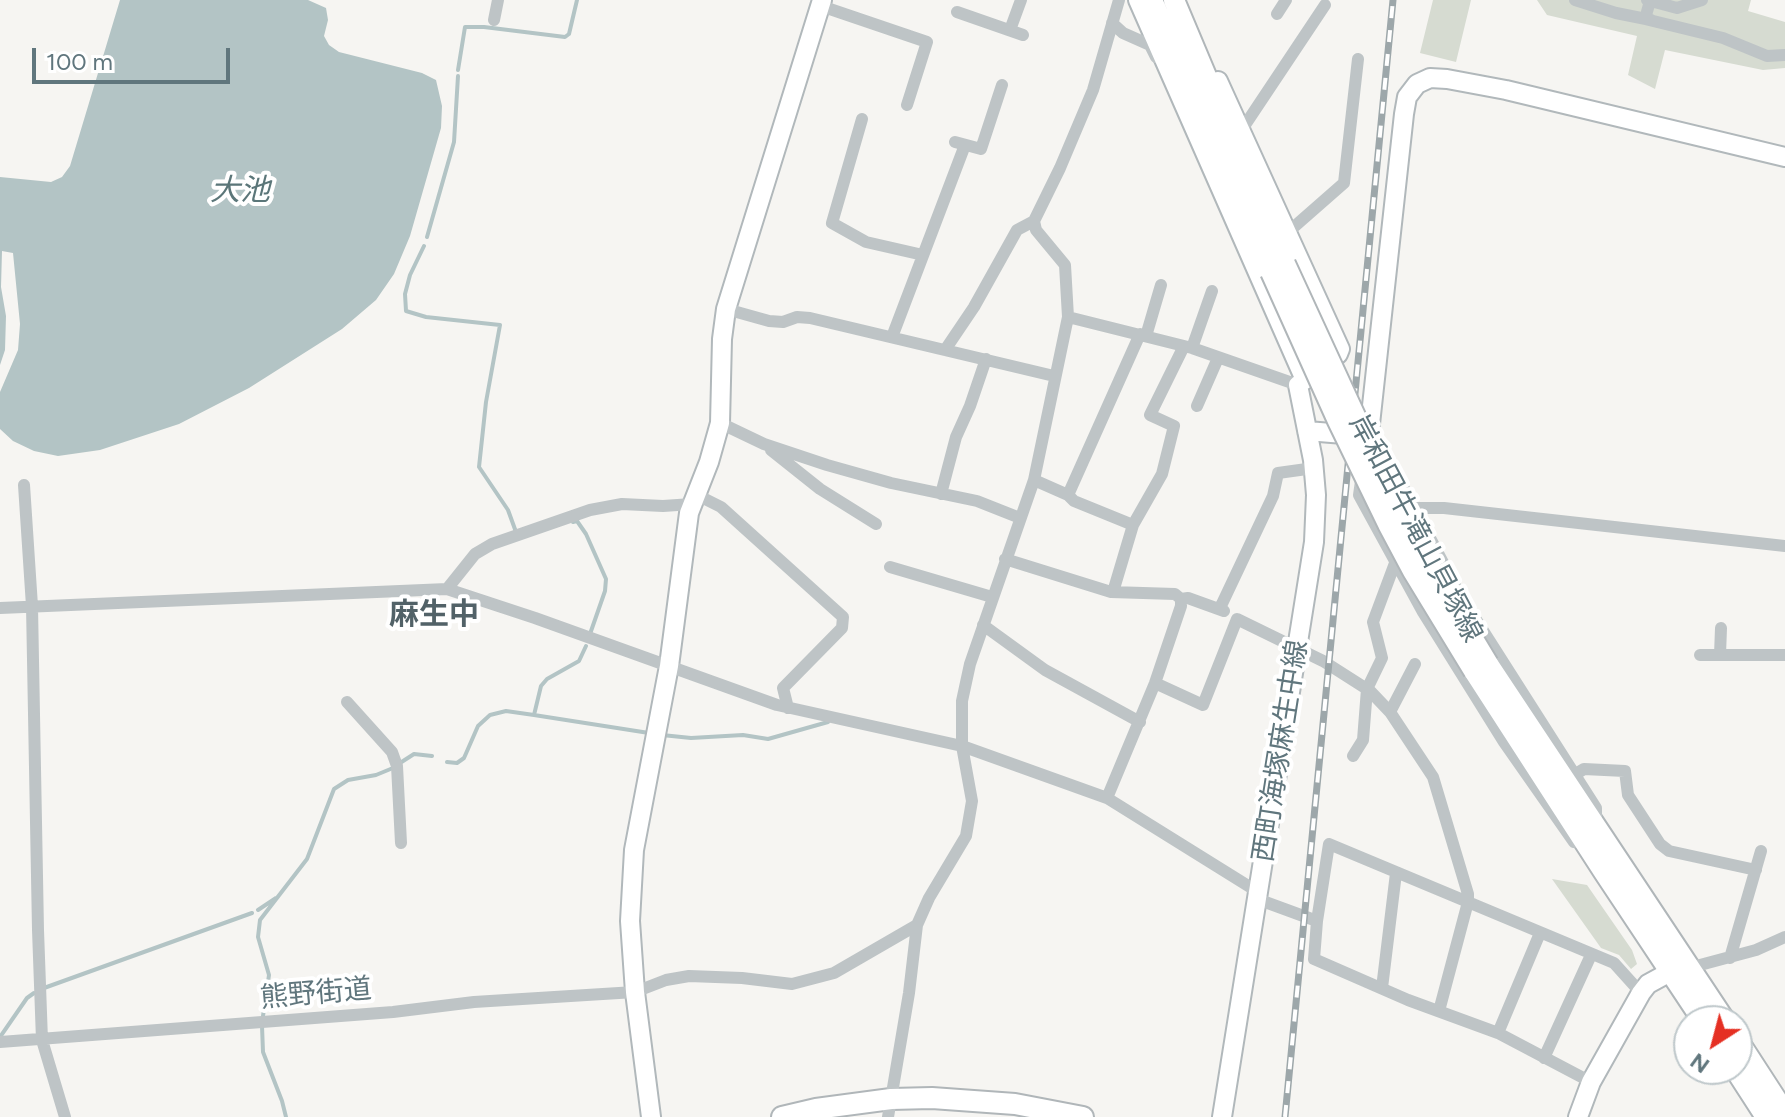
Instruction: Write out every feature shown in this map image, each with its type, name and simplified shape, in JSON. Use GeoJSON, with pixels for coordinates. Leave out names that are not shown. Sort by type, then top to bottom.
{"type":"FeatureCollection","features":[{"type":"Feature","properties":{"kind":"main road","name":"岸和田牛滝山貝塚線"},"geometry":{"type":"LineString","coordinates":[[1152,0],[1278,268],[1481,667],[1640,926],[1692,1005]]}},
{"type":"Feature","properties":{"kind":"main road","name":"岸和田牛滝山貝塚線"},"geometry":{"type":"LineString","coordinates":[[1175,0],[1278,268]]}},
{"type":"Feature","properties":{"kind":"main road","name":"岸和田牛滝山貝塚線"},"geometry":{"type":"LineString","coordinates":[[1481,667],[1596,829],[1715,1005]]}},
{"type":"Feature","properties":{"kind":"main road"},"geometry":{"type":"LineString","coordinates":[[1753,1064],[1785,1113]]}},
{"type":"Feature","properties":{"kind":"main road"},"geometry":{"type":"LineString","coordinates":[[1745,1085],[1766,1117]]}},
{"type":"Feature","properties":{"kind":"main road"},"geometry":{"type":"LineString","coordinates":[[782,1117],[988,1101],[1035,1106],[1076,1116]]}},
{"type":"Feature","properties":{"kind":"street"},"geometry":{"type":"LineString","coordinates":[[494,20],[498,0]]}},
{"type":"Feature","properties":{"kind":"street"},"geometry":{"type":"LineString","coordinates":[[1010,30],[1021,0]]}},
{"type":"Feature","properties":{"kind":"street"},"geometry":{"type":"LineString","coordinates":[[945,350],[974,307],[1017,230],[1034,221],[1093,90],[1119,0]]}},
{"type":"Feature","properties":{"kind":"street","name":"西町海塚麻生中線"},"geometry":{"type":"LineString","coordinates":[[1138,0],[1187,108],[1302,382],[1314,468],[1314,542],[1222,1117]]}},
{"type":"Feature","properties":{"kind":"street"},"geometry":{"type":"LineString","coordinates":[[1068,317],[1188,347],[1302,382],[1338,354],[1340,349],[1241,131],[1175,0]]}},
{"type":"Feature","properties":{"kind":"street"},"geometry":{"type":"LineString","coordinates":[[1277,14],[1286,0]]}},
{"type":"Feature","properties":{"kind":"street"},"geometry":{"type":"LineString","coordinates":[[1575,0],[1723,38],[1767,56],[1785,55]]}},
{"type":"Feature","properties":{"kind":"street"},"geometry":{"type":"LineString","coordinates":[[1651,20],[1645,19],[1649,0],[1677,8],[1702,0]]}},
{"type":"Feature","properties":{"kind":"street"},"geometry":{"type":"LineString","coordinates":[[651,1117],[635,992],[630,880],[669,666],[693,501],[720,423],[722,339],[726,309],[822,3],[927,42],[907,105]]}},
{"type":"Feature","properties":{"kind":"street"},"geometry":{"type":"LineString","coordinates":[[1241,131],[1325,5]]}},
{"type":"Feature","properties":{"kind":"street"},"geometry":{"type":"LineString","coordinates":[[957,12],[1023,35]]}},
{"type":"Feature","properties":{"kind":"street"},"geometry":{"type":"LineString","coordinates":[[1112,23],[1123,33],[1150,45],[1168,83],[1187,108]]}},
{"type":"Feature","properties":{"kind":"street"},"geometry":{"type":"LineString","coordinates":[[1287,233],[1344,183],[1358,59]]}},
{"type":"Feature","properties":{"kind":"street"},"geometry":{"type":"LineString","coordinates":[[1640,926],[1554,815],[1470,689],[1395,563],[1359,495],[1407,97],[1417,84],[1430,78],[1447,79],[1506,90],[1785,157]]}},
{"type":"Feature","properties":{"kind":"street"},"geometry":{"type":"LineString","coordinates":[[892,337],[960,143],[981,149],[1002,85]]}},
{"type":"Feature","properties":{"kind":"street"},"geometry":{"type":"LineString","coordinates":[[862,119],[832,223],[866,242],[923,255]]}},
{"type":"Feature","properties":{"kind":"street"},"geometry":{"type":"LineString","coordinates":[[890,1108],[917,925],[929,898],[966,836],[972,801],[962,746],[962,701],[970,664],[1034,480],[1068,317],[1065,265],[1036,230],[1034,221]]}},
{"type":"Feature","properties":{"kind":"street"},"geometry":{"type":"LineString","coordinates":[[1068,495],[1143,335],[1161,285]]}},
{"type":"Feature","properties":{"kind":"street"},"geometry":{"type":"LineString","coordinates":[[1113,592],[1133,525],[1162,474],[1174,426],[1150,415],[1188,347],[1212,291]]}},
{"type":"Feature","properties":{"kind":"street"},"geometry":{"type":"LineString","coordinates":[[726,309],[769,321],[810,318],[1054,376]]}},
{"type":"Feature","properties":{"kind":"street"},"geometry":{"type":"LineString","coordinates":[[1197,406],[1218,358]]}},
{"type":"Feature","properties":{"kind":"street"},"geometry":{"type":"LineString","coordinates":[[941,494],[956,437],[986,359]]}},
{"type":"Feature","properties":{"kind":"street"},"geometry":{"type":"LineString","coordinates":[[720,423],[764,444],[891,483],[977,501],[1020,518]]}},
{"type":"Feature","properties":{"kind":"street"},"geometry":{"type":"LineString","coordinates":[[1307,431],[1369,430]]}},
{"type":"Feature","properties":{"kind":"street"},"geometry":{"type":"LineString","coordinates":[[1369,430],[1466,605],[1596,808],[1596,829]]}},
{"type":"Feature","properties":{"kind":"street"},"geometry":{"type":"LineString","coordinates":[[764,444],[820,489],[876,524]]}},
{"type":"Feature","properties":{"kind":"street"},"geometry":{"type":"LineString","coordinates":[[1220,608],[1273,496],[1278,473],[1314,468]]}},
{"type":"Feature","properties":{"kind":"street"},"geometry":{"type":"LineString","coordinates":[[1034,480],[1068,495],[1074,501],[1133,525]]}},
{"type":"Feature","properties":{"kind":"street"},"geometry":{"type":"LineString","coordinates":[[24,485],[32,606],[42,1040],[65,1117]]}},
{"type":"Feature","properties":{"kind":"street"},"geometry":{"type":"LineString","coordinates":[[447,589],[475,554],[492,544],[590,510],[622,504],[663,506],[705,499],[721,507],[843,617],[842,628],[783,688],[788,708]]}},
{"type":"Feature","properties":{"kind":"street"},"geometry":{"type":"LineString","coordinates":[[1373,520],[1410,504],[1785,546]]}},
{"type":"Feature","properties":{"kind":"street"},"geometry":{"type":"LineString","coordinates":[[1005,559],[1113,592],[1175,594],[1181,599],[1188,598],[1220,608],[1367,689],[1390,712],[1433,777],[1468,902],[1439,1011]]}},
{"type":"Feature","properties":{"kind":"street"},"geometry":{"type":"LineString","coordinates":[[1353,756],[1363,740],[1358,733],[1367,689],[1382,658],[1373,622],[1395,563]]}},
{"type":"Feature","properties":{"kind":"street"},"geometry":{"type":"LineString","coordinates":[[890,567],[992,597]]}},
{"type":"Feature","properties":{"kind":"street"},"geometry":{"type":"LineString","coordinates":[[0,608],[447,589],[788,708],[962,746],[1107,798],[1257,896],[1317,921]]}},
{"type":"Feature","properties":{"kind":"street"},"geometry":{"type":"LineString","coordinates":[[1107,798],[1155,683],[1181,599]]}},
{"type":"Feature","properties":{"kind":"street"},"geometry":{"type":"LineString","coordinates":[[1155,683],[1203,705],[1237,619]]}},
{"type":"Feature","properties":{"kind":"street"},"geometry":{"type":"LineString","coordinates":[[983,625],[1045,670],[1140,722]]}},
{"type":"Feature","properties":{"kind":"street"},"geometry":{"type":"LineString","coordinates":[[1720,655],[1721,628]]}},
{"type":"Feature","properties":{"kind":"street"},"geometry":{"type":"LineString","coordinates":[[1700,655],[1782,655],[1778,639]]}},
{"type":"Feature","properties":{"kind":"street"},"geometry":{"type":"LineString","coordinates":[[1390,712],[1415,664]]}},
{"type":"Feature","properties":{"kind":"street"},"geometry":{"type":"LineString","coordinates":[[347,702],[392,752],[397,766],[401,843]]}},
{"type":"Feature","properties":{"kind":"street"},"geometry":{"type":"LineString","coordinates":[[1574,775],[1584,769],[1625,771],[1628,795],[1660,844],[1669,851],[1756,870]]}},
{"type":"Feature","properties":{"kind":"street"},"geometry":{"type":"LineString","coordinates":[[1591,1082],[1498,1033],[1314,959],[1329,844],[1614,963],[1641,993]]}},
{"type":"Feature","properties":{"kind":"street"},"geometry":{"type":"LineString","coordinates":[[1730,958],[1761,851]]}},
{"type":"Feature","properties":{"kind":"street"},"geometry":{"type":"LineString","coordinates":[[1382,988],[1396,873]]}},
{"type":"Feature","properties":{"kind":"street","name":"熊野街道"},"geometry":{"type":"LineString","coordinates":[[0,1042],[393,1012],[474,1002],[635,992],[666,980],[689,976],[792,984],[834,973],[917,925]]}},
{"type":"Feature","properties":{"kind":"street"},"geometry":{"type":"LineString","coordinates":[[1498,1033],[1540,933]]}},
{"type":"Feature","properties":{"kind":"street"},"geometry":{"type":"LineString","coordinates":[[1578,1117],[1591,1082],[1648,984],[1670,972],[1730,958],[1785,937]]}},
{"type":"Feature","properties":{"kind":"street"},"geometry":{"type":"LineString","coordinates":[[1544,1058],[1591,955]]}},
{"type":"Feature","properties":{"kind":"shaded area"},"geometry":{"type":"Polygon","coordinates":[[[1433,0],[1471,0],[1456,62],[1420,53],[1433,0]]]}},
{"type":"Feature","properties":{"kind":"shaded area"},"geometry":{"type":"Polygon","coordinates":[[[1537,0],[1751,0],[1748,11],[1785,22],[1785,68],[1763,70],[1665,50],[1655,89],[1628,75],[1637,36],[1547,15],[1537,0]]]}},
{"type":"Feature","properties":{"kind":"shaded area"},"geometry":{"type":"Polygon","coordinates":[[[1552,879],[1587,885],[1632,950],[1637,964],[1631,969],[1619,955],[1601,948],[1552,879]]]}},
{"type":"Feature","properties":{"kind":"water","name":"大池"},"geometry":{"type":"Polygon","coordinates":[[[120,0],[308,0],[326,8],[328,20],[324,36],[329,45],[339,52],[422,73],[436,80],[442,106],[441,128],[410,236],[394,274],[376,300],[342,329],[249,388],[179,424],[100,450],[58,456],[34,451],[13,441],[0,429],[0,392],[18,350],[20,324],[13,253],[2,251],[1,287],[6,316],[5,350],[0,365],[0,177],[51,182],[62,177],[70,166],[120,0]]]}},
{"type":"Feature","properties":{"kind":"waterway"},"geometry":{"type":"LineString","coordinates":[[458,70],[465,27],[565,37],[569,34],[577,0]]}},
{"type":"Feature","properties":{"kind":"waterway"},"geometry":{"type":"LineString","coordinates":[[427,237],[454,142],[458,76]]}},
{"type":"Feature","properties":{"kind":"waterway"},"geometry":{"type":"LineString","coordinates":[[424,246],[410,275],[405,294],[406,311],[426,317],[500,325],[486,402],[479,467],[508,510],[516,532]]}},
{"type":"Feature","properties":{"kind":"waterway"},"geometry":{"type":"LineString","coordinates":[[573,522],[577,521],[586,534],[606,579],[590,634]]}},
{"type":"Feature","properties":{"kind":"waterway"},"geometry":{"type":"LineString","coordinates":[[447,762],[457,763],[464,758],[478,726],[490,715],[506,711],[534,715],[541,686],[547,679],[579,661],[586,646]]}},
{"type":"Feature","properties":{"kind":"waterway"},"geometry":{"type":"LineString","coordinates":[[534,715],[649,733]]}},
{"type":"Feature","properties":{"kind":"waterway"},"geometry":{"type":"LineString","coordinates":[[662,735],[691,738],[743,735],[768,739],[828,722]]}},
{"type":"Feature","properties":{"kind":"waterway"},"geometry":{"type":"LineString","coordinates":[[400,763],[414,754],[432,756]]}},
{"type":"Feature","properties":{"kind":"waterway"},"geometry":{"type":"LineString","coordinates":[[263,1016],[269,975],[258,937],[260,920],[307,859],[334,789],[348,780],[393,768]]}},
{"type":"Feature","properties":{"kind":"waterway"},"geometry":{"type":"LineString","coordinates":[[258,910],[276,898]]}},
{"type":"Feature","properties":{"kind":"waterway"},"geometry":{"type":"LineString","coordinates":[[44,988],[252,913]]}},
{"type":"Feature","properties":{"kind":"waterway"},"geometry":{"type":"LineString","coordinates":[[0,1037],[27,998],[34,993]]}},
{"type":"Feature","properties":{"kind":"waterway"},"geometry":{"type":"LineString","coordinates":[[262,1026],[263,1052],[286,1117]]}},
{"type":"Feature","properties":{"kind":"railway"},"geometry":{"type":"LineString","coordinates":[[1285,1117],[1393,0]]}},
{"type":"Feature","properties":{"kind":"district","name":"麻生中"},"geometry":{"type":"Point","coordinates":[434,615]}}]}
